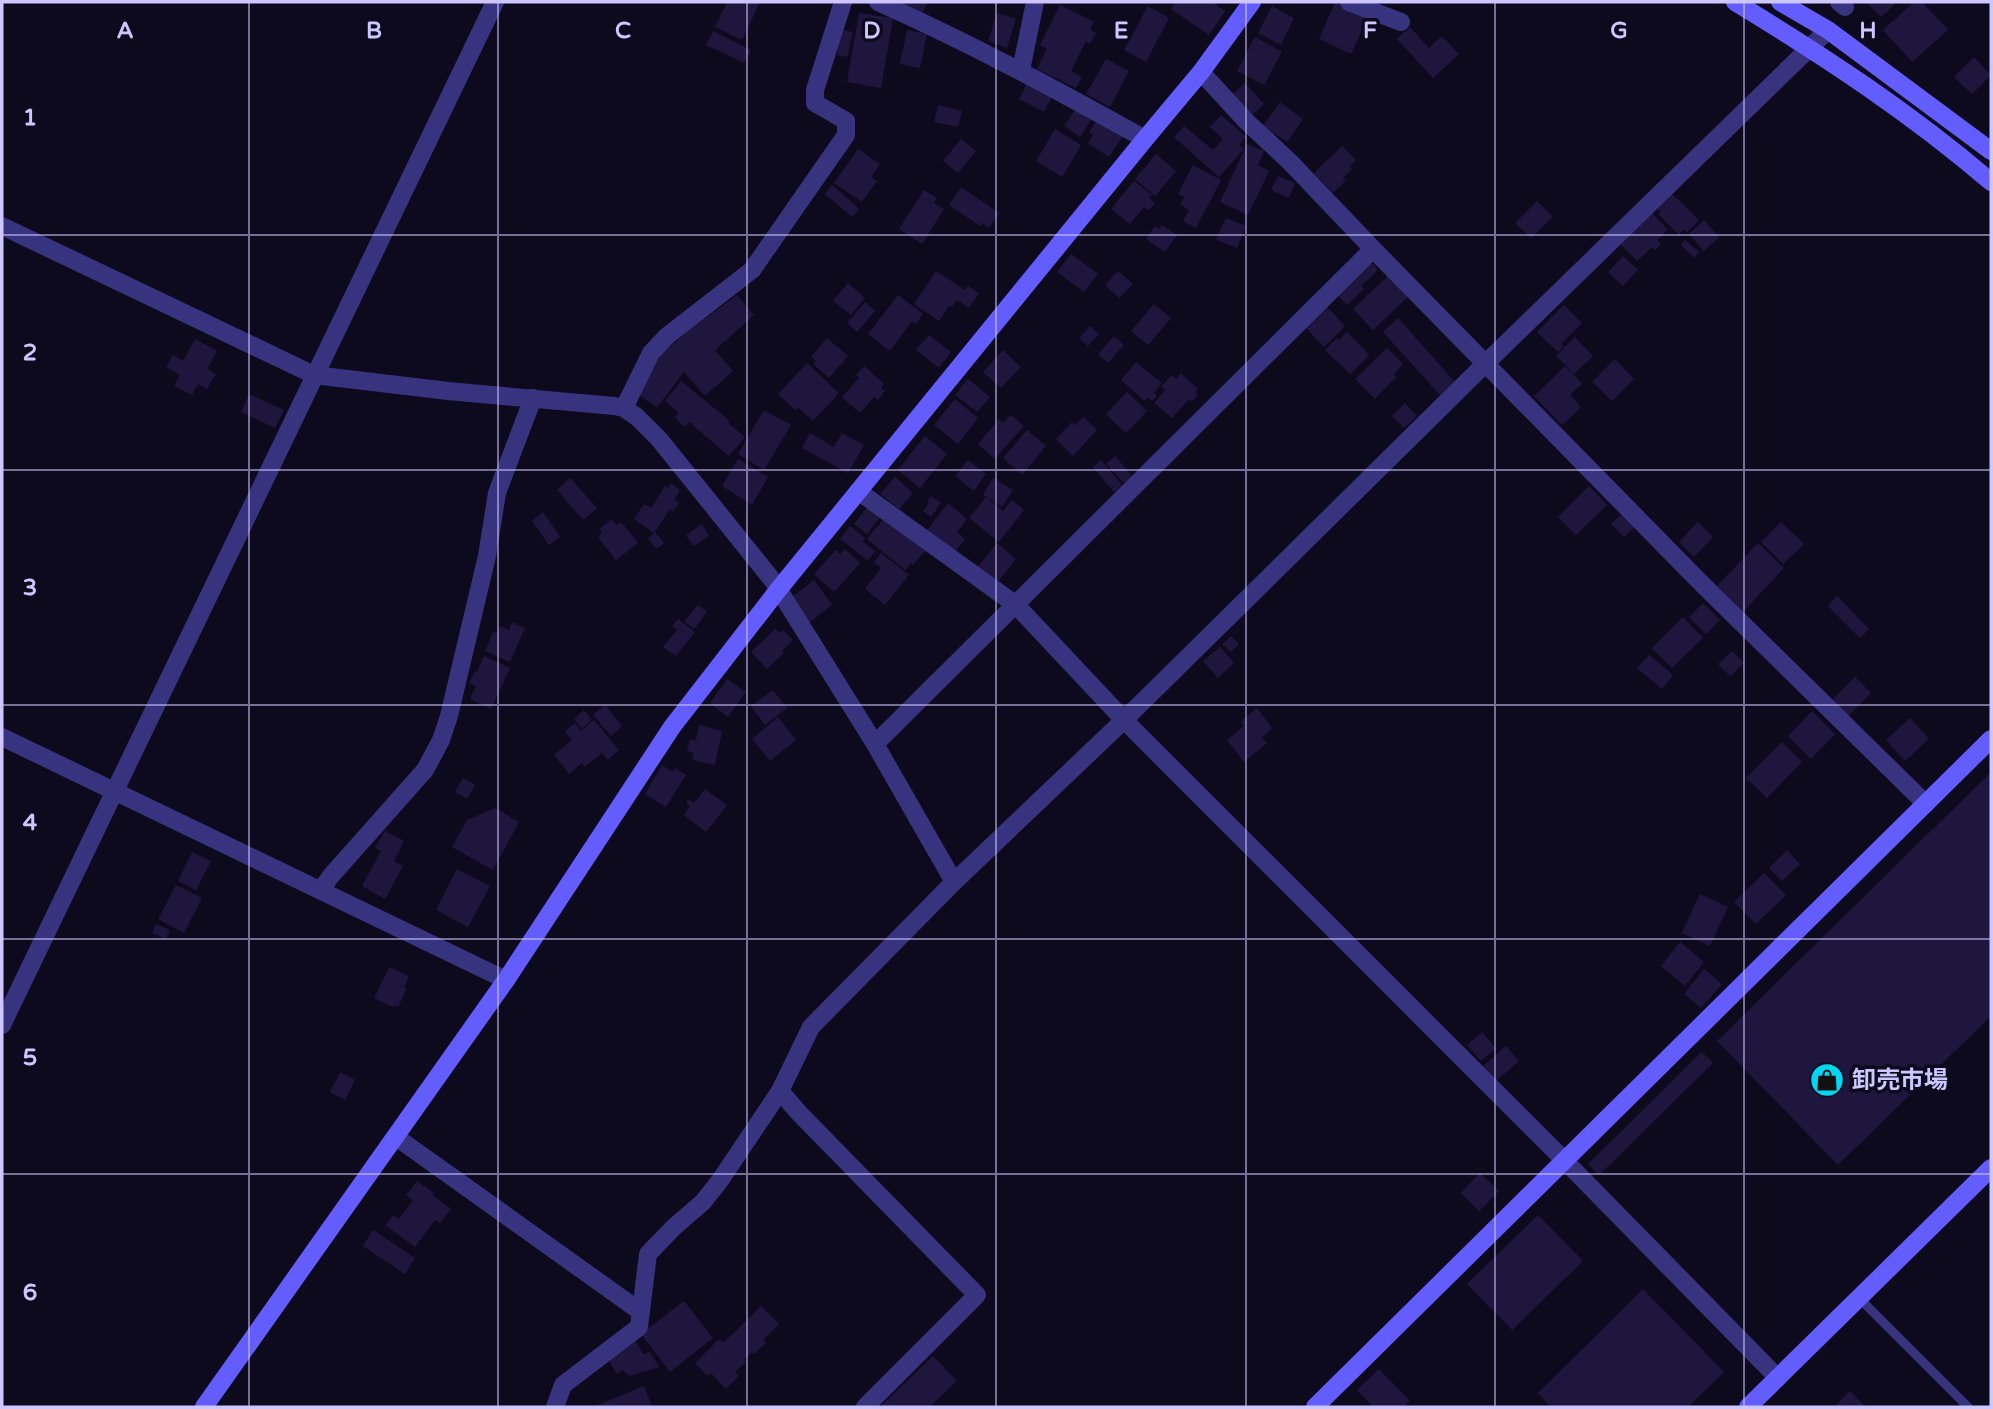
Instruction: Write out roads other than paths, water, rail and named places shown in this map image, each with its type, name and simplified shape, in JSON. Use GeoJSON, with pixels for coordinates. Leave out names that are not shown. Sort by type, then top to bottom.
{"type":"FeatureCollection","features":[{"type":"Feature","properties":{"kind":"street"},"geometry":{"type":"LineString","coordinates":[[2,1025],[495,2]]}},
{"type":"Feature","properties":{"kind":"street"},"geometry":{"type":"LineString","coordinates":[[624,408],[651,353],[663,339],[752,270],[846,135],[846,121],[814,103],[815,90],[843,2]]}},
{"type":"Feature","properties":{"kind":"street"},"geometry":{"type":"LineString","coordinates":[[878,2],[946,32],[1021,70],[1145,139]]}},
{"type":"Feature","properties":{"kind":"street"},"geometry":{"type":"LineString","coordinates":[[1021,70],[1035,2]]}},
{"type":"Feature","properties":{"kind":"street"},"geometry":{"type":"LineString","coordinates":[[204,1407],[506,980],[672,727],[778,590],[1201,72],[1252,2]]}},
{"type":"Feature","properties":{"kind":"street"},"geometry":{"type":"LineString","coordinates":[[1349,2],[1401,22]]}},
{"type":"Feature","properties":{"kind":"street"},"geometry":{"type":"LineString","coordinates":[[1735,2],[1809,47],[1991,182]]}},
{"type":"Feature","properties":{"kind":"street"},"geometry":{"type":"LineString","coordinates":[[1780,2],[1828,30],[1991,151]]}},
{"type":"Feature","properties":{"kind":"street"},"geometry":{"type":"LineString","coordinates":[[555,1407],[562,1385],[639,1327],[648,1254],[703,1202],[722,1179],[780,1091],[811,1027],[954,882],[1124,720],[1828,30]]}},
{"type":"Feature","properties":{"kind":"street"},"geometry":{"type":"LineString","coordinates":[[1201,72],[1701,583],[1926,804]]}},
{"type":"Feature","properties":{"kind":"street"},"geometry":{"type":"LineString","coordinates":[[2,226],[314,375],[448,391],[614,405],[638,417],[659,439],[774,582],[875,744],[954,882]]}},
{"type":"Feature","properties":{"kind":"street"},"geometry":{"type":"LineString","coordinates":[[875,744],[1373,249]]}},
{"type":"Feature","properties":{"kind":"street"},"geometry":{"type":"LineString","coordinates":[[321,890],[421,775],[441,740],[487,556],[497,493],[533,398]]}},
{"type":"Feature","properties":{"kind":"street"},"geometry":{"type":"LineString","coordinates":[[858,491],[1016,605],[1124,720],[1778,1378]]}},
{"type":"Feature","properties":{"kind":"street"},"geometry":{"type":"LineString","coordinates":[[2,737],[506,980]]}},
{"type":"Feature","properties":{"kind":"street"},"geometry":{"type":"LineString","coordinates":[[1315,1407],[1991,739]]}},
{"type":"Feature","properties":{"kind":"street"},"geometry":{"type":"LineString","coordinates":[[780,1091],[977,1295],[865,1407]]}},
{"type":"Feature","properties":{"kind":"street"},"geometry":{"type":"LineString","coordinates":[[396,1137],[641,1312]]}},
{"type":"Feature","properties":{"kind":"street"},"geometry":{"type":"LineString","coordinates":[[1748,1407],[1991,1168]]}},
{"type":"Feature","properties":{"kind":"lane"},"geometry":{"type":"LineString","coordinates":[[1859,1298],[1968,1407]]}},
{"type":"Feature","properties":{"kind":"place","name":"卸売市場"},"geometry":{"type":"Point","coordinates":[1827,1080]}}]}
